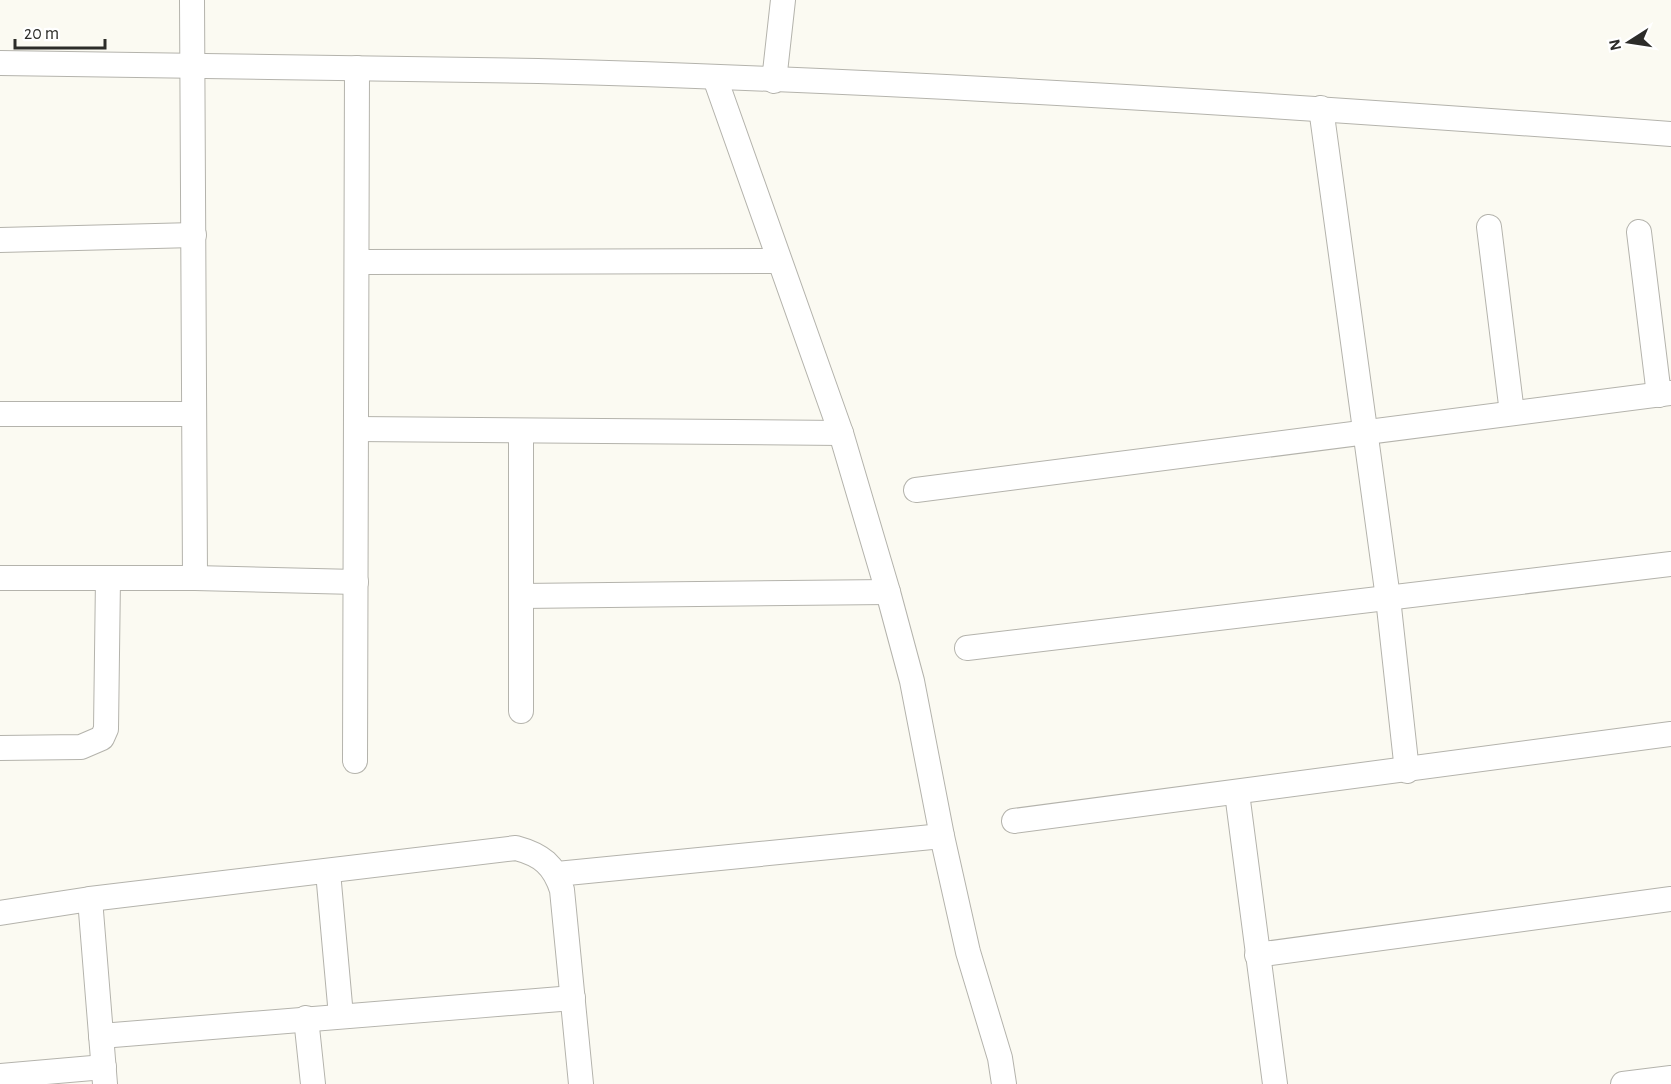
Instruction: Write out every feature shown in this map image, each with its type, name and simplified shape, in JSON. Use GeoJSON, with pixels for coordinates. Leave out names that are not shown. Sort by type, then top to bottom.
{"type":"FeatureCollection","features":[{"type":"Feature","properties":{"kind":"street"},"geometry":{"type":"LineString","coordinates":[[192,0],[195,578]]}},
{"type":"Feature","properties":{"kind":"street"},"geometry":{"type":"LineString","coordinates":[[774,81],[783,0]]}},
{"type":"Feature","properties":{"kind":"street"},"geometry":{"type":"LineString","coordinates":[[0,63],[357,68],[715,78],[1322,108],[1671,134]]}},
{"type":"Feature","properties":{"kind":"street"},"geometry":{"type":"LineString","coordinates":[[356,761],[357,68]]}},
{"type":"Feature","properties":{"kind":"street"},"geometry":{"type":"LineString","coordinates":[[715,78],[841,433],[888,592],[912,681],[942,836],[968,952],[1000,1058],[1004,1084]]}},
{"type":"Feature","properties":{"kind":"street"},"geometry":{"type":"LineString","coordinates":[[1322,108],[1388,598],[1407,771]]}},
{"type":"Feature","properties":{"kind":"street"},"geometry":{"type":"LineString","coordinates":[[1489,227],[1512,413]]}},
{"type":"Feature","properties":{"kind":"street"},"geometry":{"type":"LineString","coordinates":[[916,490],[1665,394],[1639,232]]}},
{"type":"Feature","properties":{"kind":"street"},"geometry":{"type":"LineString","coordinates":[[0,240],[194,235]]}},
{"type":"Feature","properties":{"kind":"street"},"geometry":{"type":"LineString","coordinates":[[357,262],[779,261]]}},
{"type":"Feature","properties":{"kind":"street"},"geometry":{"type":"LineString","coordinates":[[0,414],[194,414]]}},
{"type":"Feature","properties":{"kind":"street"},"geometry":{"type":"LineString","coordinates":[[356,429],[841,433]]}},
{"type":"Feature","properties":{"kind":"street"},"geometry":{"type":"LineString","coordinates":[[521,431],[521,711]]}},
{"type":"Feature","properties":{"kind":"street"},"geometry":{"type":"LineString","coordinates":[[967,648],[1671,564]]}},
{"type":"Feature","properties":{"kind":"street"},"geometry":{"type":"LineString","coordinates":[[0,578],[195,578],[356,582]]}},
{"type":"Feature","properties":{"kind":"street"},"geometry":{"type":"LineString","coordinates":[[0,748],[81,747],[102,738],[106,729],[108,578]]}},
{"type":"Feature","properties":{"kind":"street"},"geometry":{"type":"LineString","coordinates":[[521,596],[888,592]]}},
{"type":"Feature","properties":{"kind":"street"},"geometry":{"type":"LineString","coordinates":[[1014,821],[1407,771],[1671,734]]}},
{"type":"Feature","properties":{"kind":"street"},"geometry":{"type":"LineString","coordinates":[[1237,793],[1275,1084]]}},
{"type":"Feature","properties":{"kind":"street"},"geometry":{"type":"LineString","coordinates":[[557,874],[942,836]]}},
{"type":"Feature","properties":{"kind":"street"},"geometry":{"type":"LineString","coordinates":[[0,913],[90,899],[516,848],[534,853],[546,860],[557,874],[562,890],[581,1084]]}},
{"type":"Feature","properties":{"kind":"street"},"geometry":{"type":"LineString","coordinates":[[328,872],[341,1016]]}},
{"type":"Feature","properties":{"kind":"street"},"geometry":{"type":"LineString","coordinates":[[0,1076],[104,1075],[90,899]]}},
{"type":"Feature","properties":{"kind":"street"},"geometry":{"type":"LineString","coordinates":[[1257,955],[1671,900]]}},
{"type":"Feature","properties":{"kind":"street"},"geometry":{"type":"LineString","coordinates":[[101,1036],[573,998]]}},
{"type":"Feature","properties":{"kind":"street"},"geometry":{"type":"LineString","coordinates":[[306,1018],[314,1084]]}},
{"type":"Feature","properties":{"kind":"street"},"geometry":{"type":"LineString","coordinates":[[1623,1084],[1671,1078]]}}]}
